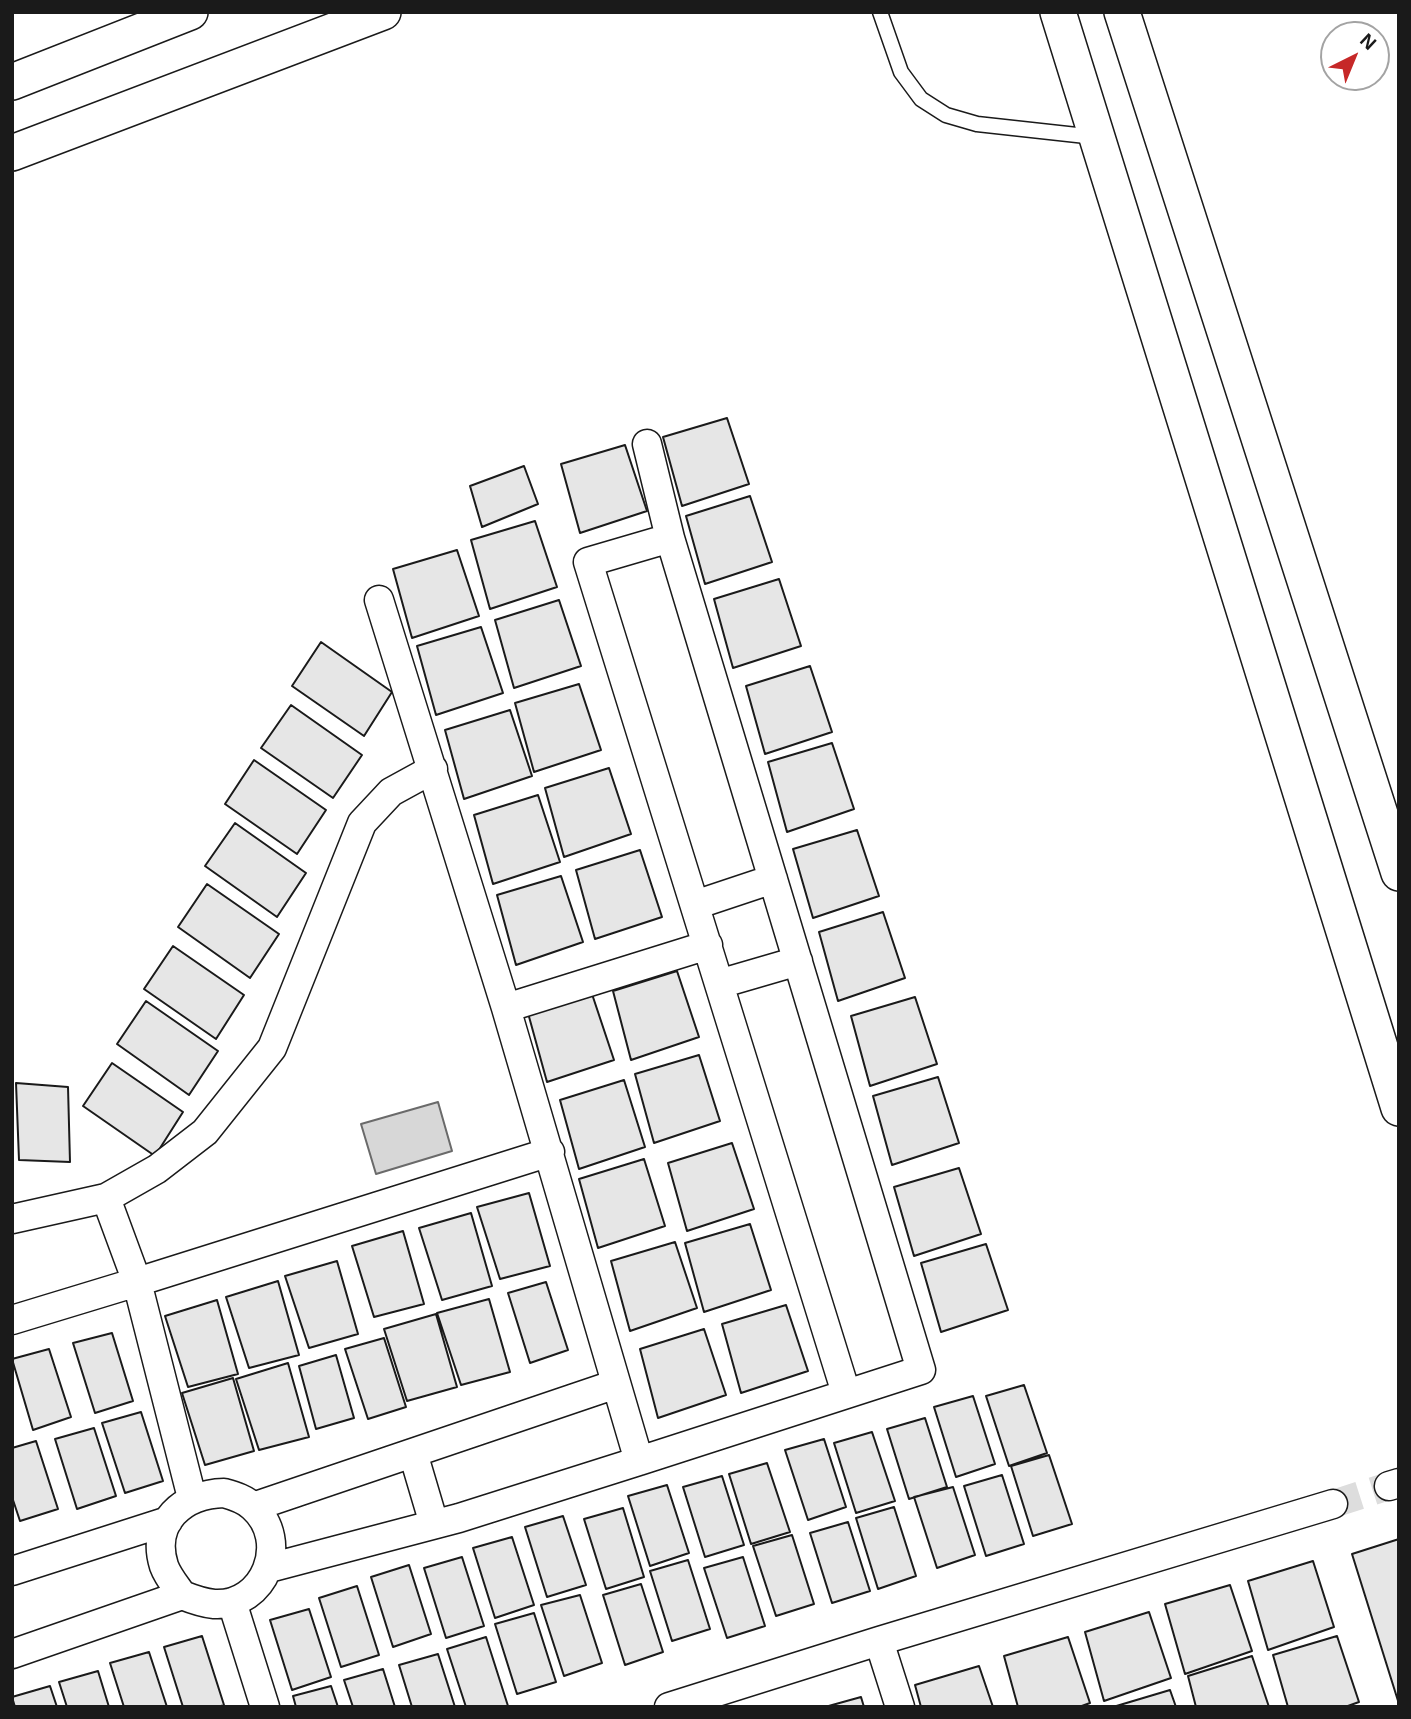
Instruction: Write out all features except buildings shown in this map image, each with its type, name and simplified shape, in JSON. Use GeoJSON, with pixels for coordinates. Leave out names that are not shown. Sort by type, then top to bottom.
{"type":"FeatureCollection","features":[{"type":"Feature","properties":{"kind":"street"},"geometry":{"type":"LineString","coordinates":[[12,82],[190,12]]}},
{"type":"Feature","properties":{"kind":"street"},"geometry":{"type":"LineString","coordinates":[[12,153],[383,12]]}},
{"type":"Feature","properties":{"kind":"street"},"geometry":{"type":"LineString","coordinates":[[1058,12],[1399,1108]]}},
{"type":"Feature","properties":{"kind":"street"},"geometry":{"type":"LineString","coordinates":[[1122,12],[1399,873]]}},
{"type":"Feature","properties":{"kind":"street"},"geometry":{"type":"LineString","coordinates":[[269,1568],[434,1524],[921,1370],[670,538],[648,444]]}},
{"type":"Feature","properties":{"kind":"street"},"geometry":{"type":"LineString","coordinates":[[670,538],[588,562],[846,1393]]}},
{"type":"Feature","properties":{"kind":"street"},"geometry":{"type":"LineString","coordinates":[[379,600],[550,1152],[639,1461]]}},
{"type":"Feature","properties":{"kind":"street"},"geometry":{"type":"LineString","coordinates":[[12,1219],[106,1198],[157,1169],[205,1132],[272,1048],[362,823],[391,792],[433,769]]}},
{"type":"Feature","properties":{"kind":"street"},"geometry":{"type":"LineString","coordinates":[[695,905],[773,878]]}},
{"type":"Feature","properties":{"kind":"street"},"geometry":{"type":"LineString","coordinates":[[506,1009],[708,946]]}},
{"type":"Feature","properties":{"kind":"street"},"geometry":{"type":"LineString","coordinates":[[719,984],[797,961]]}},
{"type":"Feature","properties":{"kind":"street"},"geometry":{"type":"LineString","coordinates":[[12,1320],[550,1152]]}},
{"type":"Feature","properties":{"kind":"street"},"geometry":{"type":"LineString","coordinates":[[106,1198],[137,1282],[192,1498]]}},
{"type":"Feature","properties":{"kind":"street"},"geometry":{"type":"LineString","coordinates":[[253,1507],[616,1384]]}},
{"type":"Feature","properties":{"kind":"street"},"geometry":{"type":"LineString","coordinates":[[413,1453],[434,1524]]}},
{"type":"Feature","properties":{"kind":"street"},"geometry":{"type":"LineString","coordinates":[[14,1647],[182,1595],[215,1604],[232,1602],[255,1589],[269,1568],[272,1551],[271,1535],[264,1520],[253,1507],[240,1498],[224,1493],[208,1494],[192,1498],[168,1521],[162,1536],[161,1552],[165,1568],[182,1595]]}},
{"type":"Feature","properties":{"kind":"street"},"geometry":{"type":"LineString","coordinates":[[669,1707],[1333,1504]]}},
{"type":"Feature","properties":{"kind":"street"},"geometry":{"type":"LineString","coordinates":[[12,1571],[168,1521]]}},
{"type":"Feature","properties":{"kind":"street"},"geometry":{"type":"LineString","coordinates":[[232,1602],[265,1707]]}},
{"type":"Feature","properties":{"kind":"street"},"geometry":{"type":"LineString","coordinates":[[879,1641],[900,1707]]}},
{"type":"Feature","properties":{"kind":"lane"},"geometry":{"type":"LineString","coordinates":[[880,12],[901,72],[921,99],[946,115],[976,124],[1097,138]]}},
{"type":"Feature","properties":{"kind":"shaded area"},"geometry":{"type":"Polygon","coordinates":[[[438,1102],[452,1151],[376,1174],[361,1124],[438,1102]]]}},
{"type":"Feature","properties":{"kind":"tunnel"},"geometry":{"type":"LineString","coordinates":[[1333,1504],[1389,1486]]}}]}
